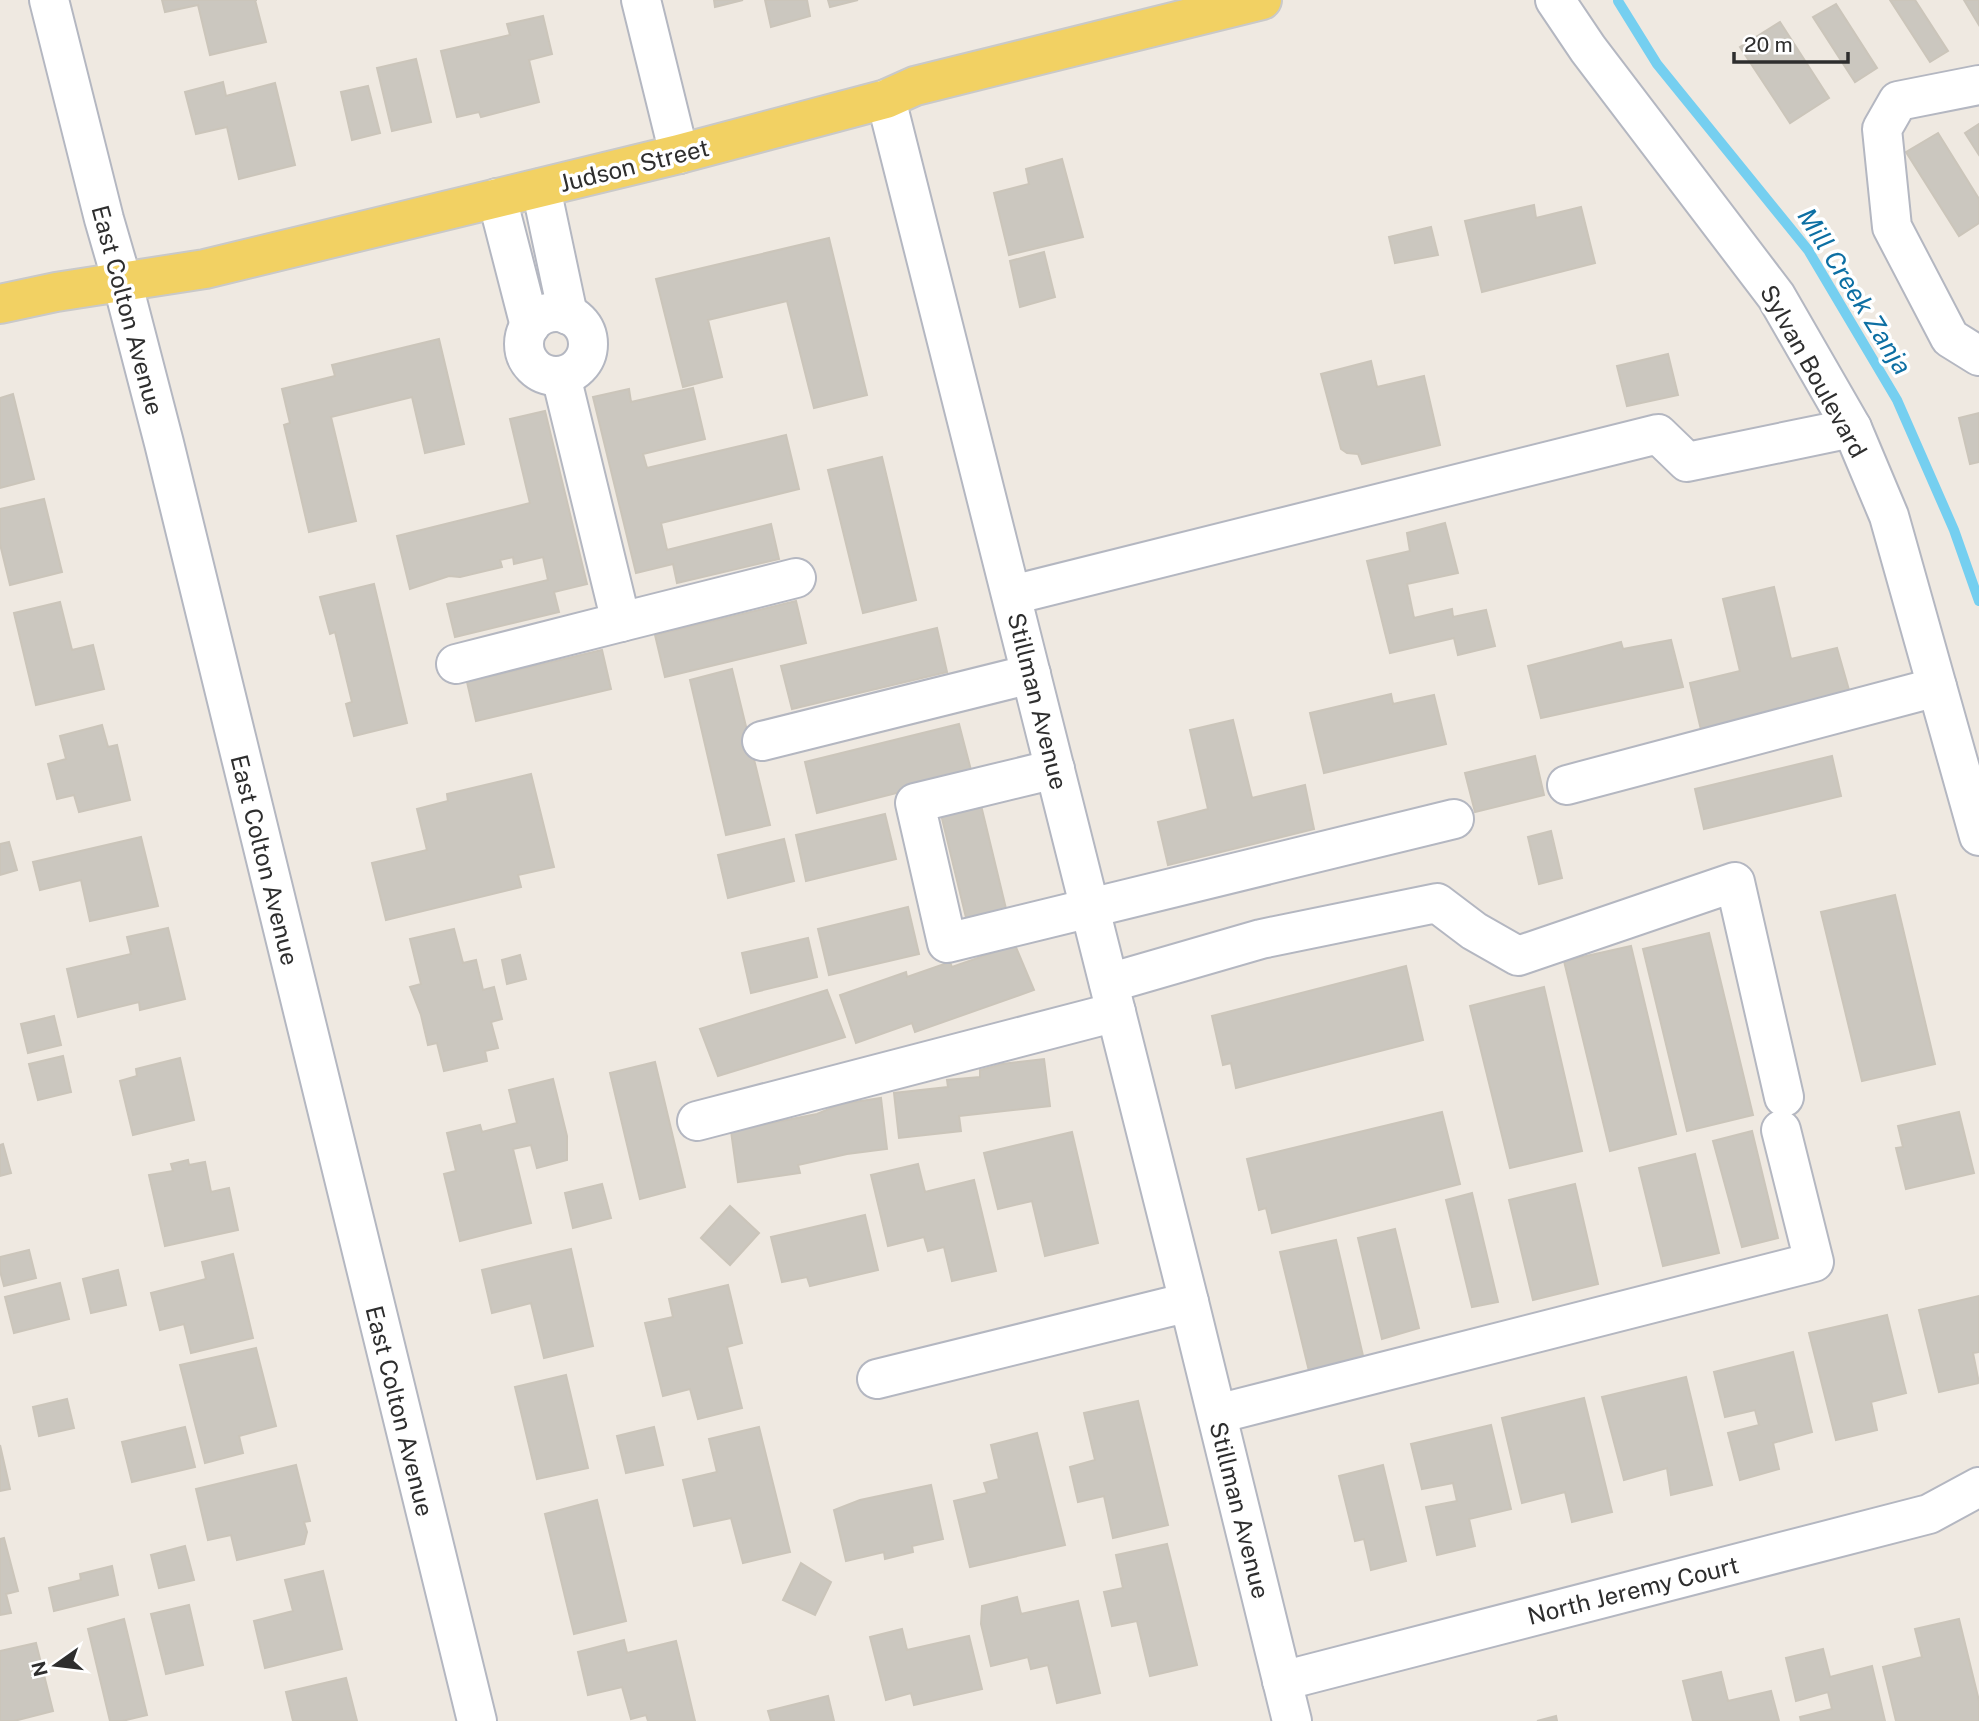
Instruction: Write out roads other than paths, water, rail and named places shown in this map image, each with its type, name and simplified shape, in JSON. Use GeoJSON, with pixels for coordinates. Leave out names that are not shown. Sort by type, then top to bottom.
{"type":"FeatureCollection","features":[{"type":"Feature","properties":{"kind":"main road","name":"Judson Street"},"geometry":{"type":"LineString","coordinates":[[0,304],[56,292],[205,269],[679,154],[886,99],[915,86],[1262,0]]}},
{"type":"Feature","properties":{"kind":"street","name":"East Colton Avenue"},"geometry":{"type":"LineString","coordinates":[[49,0],[161,430],[477,1721]]}},
{"type":"Feature","properties":{"kind":"street"},"geometry":{"type":"LineString","coordinates":[[640,0],[679,154]]}},
{"type":"Feature","properties":{"kind":"street","name":"Sylvan Boulevard"},"geometry":{"type":"LineString","coordinates":[[1555,0],[1588,49],[1776,296],[1852,428],[1889,516],[1979,836]]}},
{"type":"Feature","properties":{"kind":"street"},"geometry":{"type":"LineString","coordinates":[[1979,85],[1899,101],[1882,129],[1892,227],[1950,338],[1979,356]]}},
{"type":"Feature","properties":{"kind":"street","name":"Stillman Avenue"},"geometry":{"type":"LineString","coordinates":[[886,99],[1217,1414],[1282,1681],[1288,1720]]}},
{"type":"Feature","properties":{"kind":"street"},"geometry":{"type":"LineString","coordinates":[[541,188],[568,315]]}},
{"type":"Feature","properties":{"kind":"street"},"geometry":{"type":"LineString","coordinates":[[497,198],[530,326]]}},
{"type":"Feature","properties":{"kind":"street"},"geometry":{"type":"LineString","coordinates":[[558,312],[577,320],[584,328],[587,338],[585,359],[579,367],[561,376],[540,372],[526,356],[525,335],[530,326],[537,318],[558,312]]}},
{"type":"Feature","properties":{"kind":"street"},"geometry":{"type":"LineString","coordinates":[[561,376],[621,622]]}},
{"type":"Feature","properties":{"kind":"street"},"geometry":{"type":"LineString","coordinates":[[1012,595],[1658,434],[1686,461],[1852,428]]}},
{"type":"Feature","properties":{"kind":"street"},"geometry":{"type":"LineString","coordinates":[[456,664],[796,578]]}},
{"type":"Feature","properties":{"kind":"street"},"geometry":{"type":"LineString","coordinates":[[762,741],[1031,674]]}},
{"type":"Feature","properties":{"kind":"street"},"geometry":{"type":"LineString","coordinates":[[1567,785],[1937,687]]}},
{"type":"Feature","properties":{"kind":"street"},"geometry":{"type":"LineString","coordinates":[[1055,769],[915,803],[947,943],[1454,819]]}},
{"type":"Feature","properties":{"kind":"street"},"geometry":{"type":"LineString","coordinates":[[697,1121],[1113,998],[1261,939],[1437,903],[1474,931],[1518,956],[1735,882],[1814,1262],[1217,1414]]}},
{"type":"Feature","properties":{"kind":"street"},"geometry":{"type":"LineString","coordinates":[[877,1379],[1189,1302]]}},
{"type":"Feature","properties":{"kind":"street","name":"North Jeremy Court"},"geometry":{"type":"LineString","coordinates":[[1282,1681],[1929,1514],[1979,1487]]}},
{"type":"Feature","properties":{"kind":"waterway","name":"Mill Creek Zanja"},"geometry":{"type":"LineString","coordinates":[[1618,1],[1657,64],[1808,250],[1897,400],[1954,530],[1979,601]]}}]}
